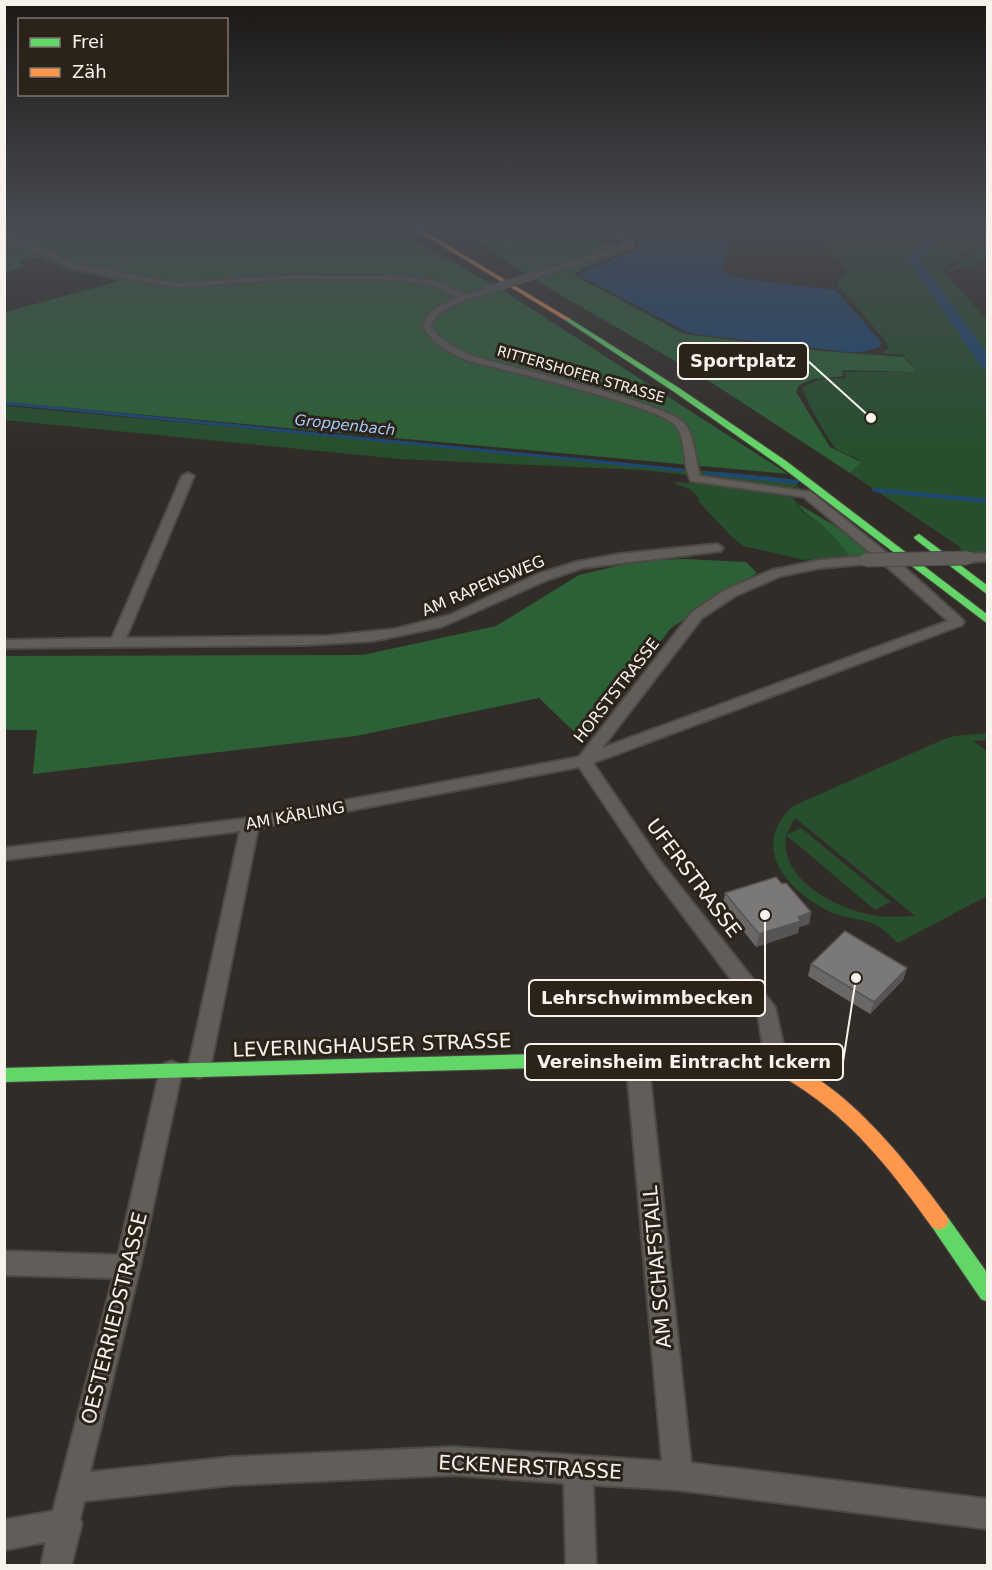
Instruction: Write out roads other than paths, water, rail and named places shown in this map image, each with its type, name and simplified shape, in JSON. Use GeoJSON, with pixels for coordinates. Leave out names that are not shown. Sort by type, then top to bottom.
{"type":"FeatureCollection","features":[{"type":"Feature","properties":{"kind":"main road"},"geometry":{"type":"LineString","coordinates":[[530,298],[632,360],[779,459],[874,528],[987,621]]}},
{"type":"Feature","properties":{"kind":"main road"},"geometry":{"type":"LineString","coordinates":[[552,298],[681,375]]}},
{"type":"Feature","properties":{"kind":"main road"},"geometry":{"type":"LineString","coordinates":[[912,532],[987,592]]}},
{"type":"Feature","properties":{"kind":"main road","name":"LEVERINGHAUSER STRASSE"},"geometry":{"type":"LineString","coordinates":[[4,1075],[637,1058],[722,1059],[777,1066]]}},
{"type":"Feature","properties":{"kind":"main road"},"geometry":{"type":"LineString","coordinates":[[777,1066],[812,1084],[831,1098],[870,1134],[923,1201],[987,1292]]}},
{"type":"Feature","properties":{"kind":"street","name":"RITTERSHOFER STRASSE"},"geometry":{"type":"LineString","coordinates":[[463,298],[438,309],[426,322],[427,330],[444,347],[469,358],[645,406],[672,416],[681,424],[686,436],[690,466],[695,479],[807,494],[898,569],[957,622],[932,631]]}},
{"type":"Feature","properties":{"kind":"street"},"geometry":{"type":"LineString","coordinates":[[117,642],[188,476]]}},
{"type":"Feature","properties":{"kind":"street","name":"AM RAPENSWEG"},"geometry":{"type":"LineString","coordinates":[[4,644],[349,640],[418,629],[454,618],[521,586],[562,570],[614,558],[717,548]]}},
{"type":"Feature","properties":{"kind":"street","name":"HORSTSTRASSE"},"geometry":{"type":"LineString","coordinates":[[583,761],[697,615],[730,593],[777,573],[820,564],[866,560],[987,557]]}},
{"type":"Feature","properties":{"kind":"street","name":"HORSTSTRASSE"},"geometry":{"type":"LineString","coordinates":[[583,761],[932,631]]}},
{"type":"Feature","properties":{"kind":"street","name":"AM KÄRLING"},"geometry":{"type":"LineString","coordinates":[[4,854],[250,824],[583,761]]}},
{"type":"Feature","properties":{"kind":"street","name":"UFERSTRASSE"},"geometry":{"type":"LineString","coordinates":[[583,761],[654,865],[768,1013],[777,1066]]}},
{"type":"Feature","properties":{"kind":"street"},"geometry":{"type":"LineString","coordinates":[[199,1069],[250,824]]}},
{"type":"Feature","properties":{"kind":"street","name":"AM SCHAFSTALL"},"geometry":{"type":"LineString","coordinates":[[637,1058],[678,1476]]}},
{"type":"Feature","properties":{"kind":"street","name":"OESTERRIEDSTRASSE"},"geometry":{"type":"LineString","coordinates":[[56,1566],[67,1523],[72,1488],[128,1267],[171,1070]]}},
{"type":"Feature","properties":{"kind":"street"},"geometry":{"type":"LineString","coordinates":[[4,1263],[128,1267]]}},
{"type":"Feature","properties":{"kind":"street","name":"ECKENERSTRASSE"},"geometry":{"type":"LineString","coordinates":[[72,1488],[232,1471],[441,1462],[578,1468],[678,1476],[987,1514]]}},
{"type":"Feature","properties":{"kind":"street"},"geometry":{"type":"LineString","coordinates":[[578,1468],[581,1566]]}},
{"type":"Feature","properties":{"kind":"street"},"geometry":{"type":"LineString","coordinates":[[4,1535],[67,1523]]}},
{"type":"Feature","properties":{"kind":"water"},"geometry":{"type":"Polygon","coordinates":[[[623,298],[843,298],[881,342],[880,347],[862,352],[847,352],[695,334],[623,298]]]}},
{"type":"Feature","properties":{"kind":"waterway"},"geometry":{"type":"LineString","coordinates":[[941,298],[988,366]]}},
{"type":"Feature","properties":{"kind":"waterway","name":"Groppenbach"},"geometry":{"type":"LineString","coordinates":[[4,403],[683,470]]}},
{"type":"Feature","properties":{"kind":"waterway","name":"Groppenbach"},"geometry":{"type":"LineString","coordinates":[[706,473],[735,476]]}},
{"type":"Feature","properties":{"kind":"waterway","name":"Groppenbach"},"geometry":{"type":"LineString","coordinates":[[720,474],[797,482]]}},
{"type":"Feature","properties":{"kind":"waterway","name":"Groppenbach"},"geometry":{"type":"LineString","coordinates":[[874,490],[988,501]]}},
{"type":"Feature","properties":{"kind":"place","name":"Sportplatz"},"geometry":{"type":"Point","coordinates":[871,418]}},
{"type":"Feature","properties":{"kind":"place","name":"Lehrschwimmbecken"},"geometry":{"type":"Point","coordinates":[765,915]}},
{"type":"Feature","properties":{"kind":"place","name":"Vereinsheim Eintracht Ickern"},"geometry":{"type":"Point","coordinates":[856,978]}}]}
